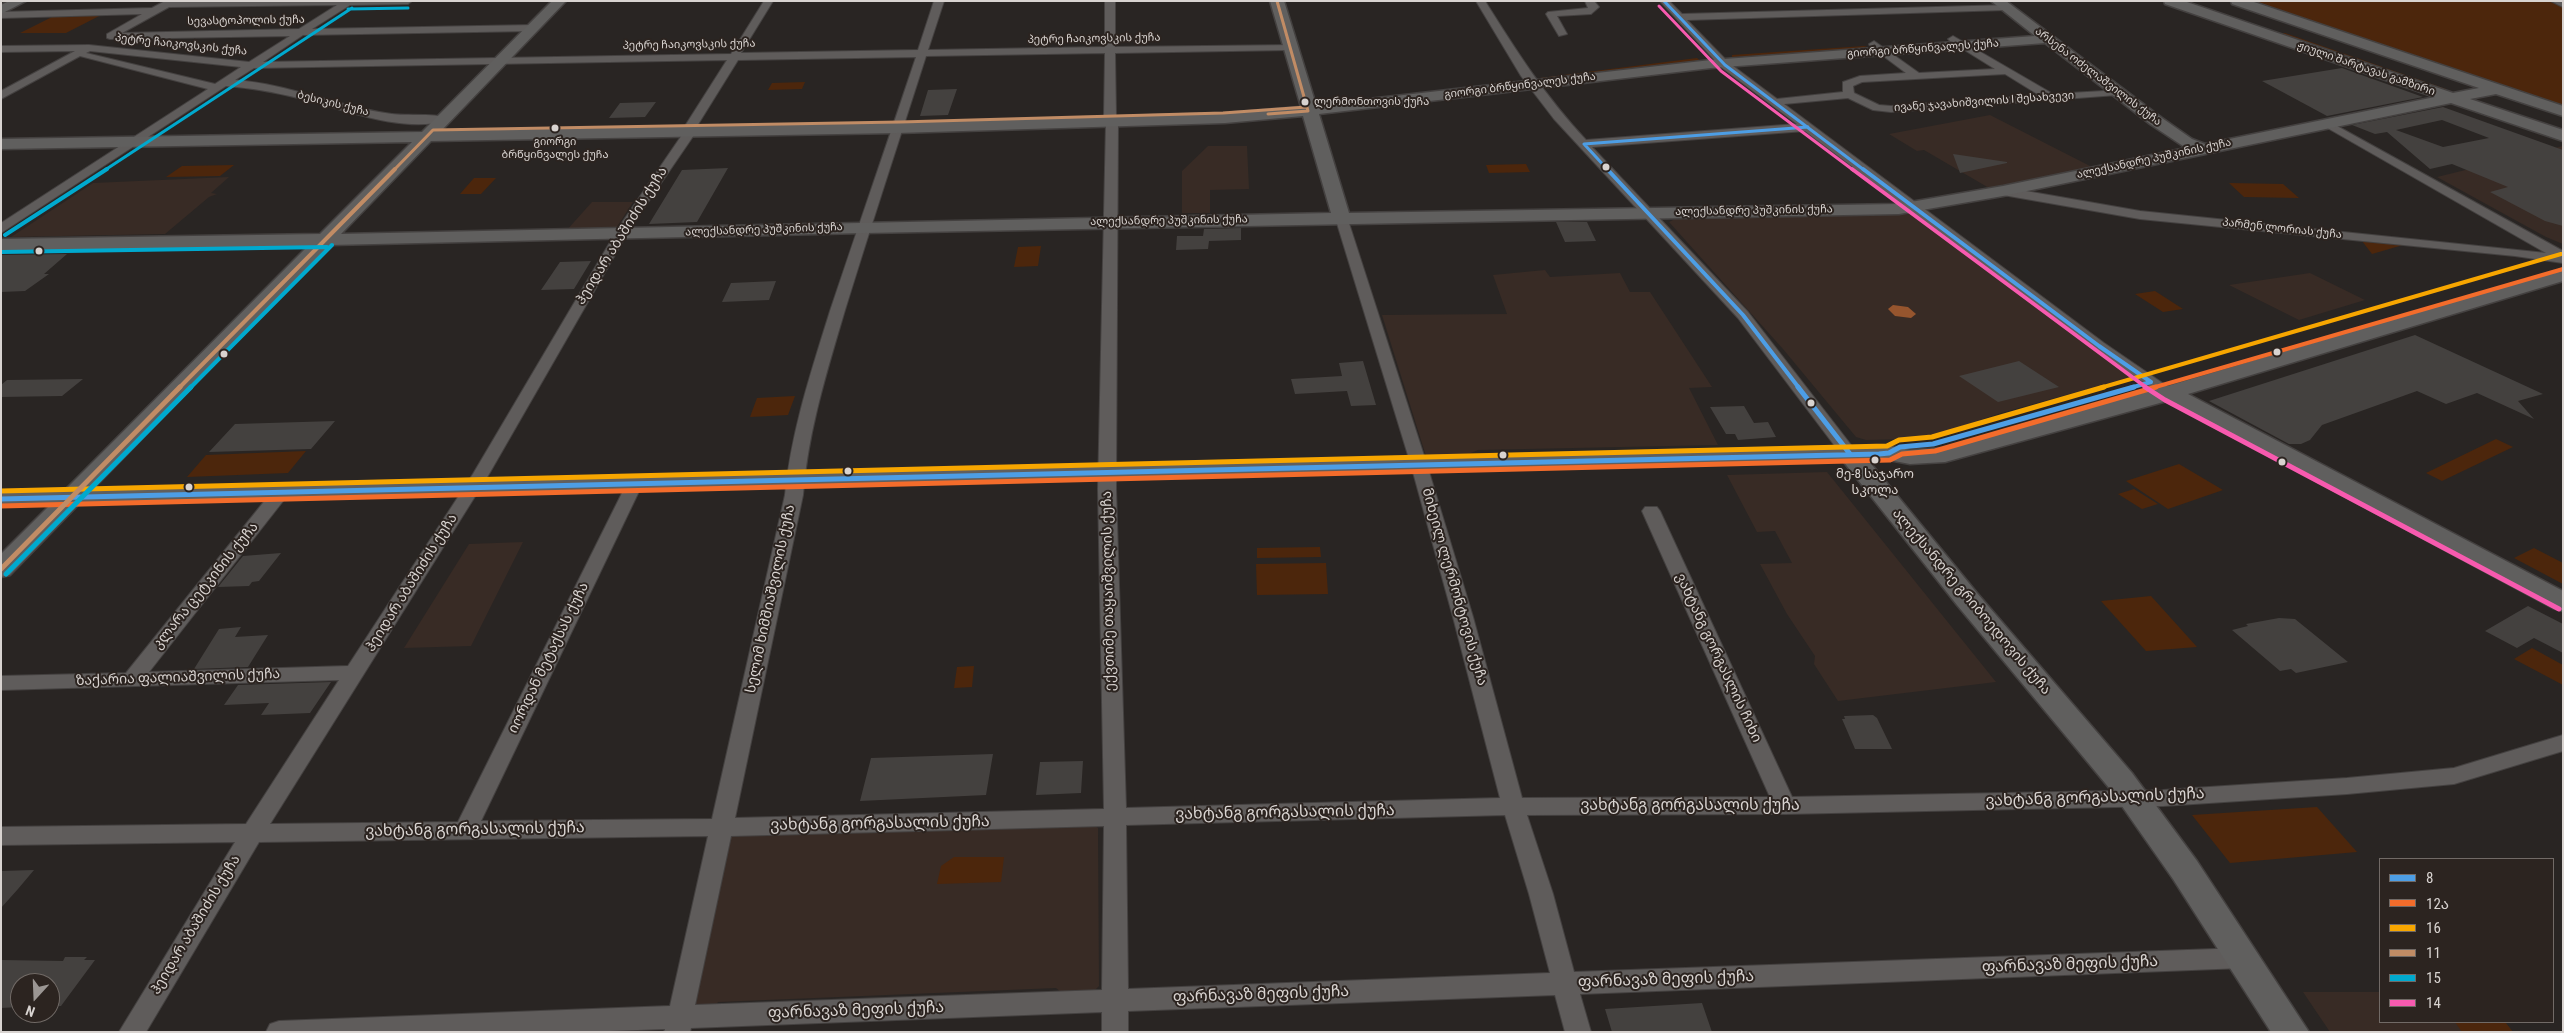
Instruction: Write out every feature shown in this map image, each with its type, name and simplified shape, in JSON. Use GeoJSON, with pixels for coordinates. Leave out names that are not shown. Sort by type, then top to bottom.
{"type":"FeatureCollection","features":[{"type":"Feature","properties":{"kind":"street"},"geometry":{"type":"LineString","coordinates":[[1,10],[20,1]]}},
{"type":"Feature","properties":{"kind":"street"},"geometry":{"type":"LineString","coordinates":[[1,96],[170,3],[408,1]]}},
{"type":"Feature","properties":{"kind":"street"},"geometry":{"type":"LineString","coordinates":[[1,570],[560,1]]}},
{"type":"Feature","properties":{"kind":"street","name":"ჰეიდარ აბაშიძის ქუჩა"},"geometry":{"type":"LineString","coordinates":[[132,1032],[252,833],[471,489],[622,234],[662,170],[691,129],[770,1]]}},
{"type":"Feature","properties":{"kind":"street","name":"სელიმ ხიმშიაშვილის ქუჩა"},"geometry":{"type":"LineString","coordinates":[[678,1025],[790,513],[795,480],[795,465],[808,409],[864,227],[939,1]]}},
{"type":"Feature","properties":{"kind":"street","name":"ექვთიმე თაყაიშვილის ქუჩა"},"geometry":{"type":"LineString","coordinates":[[1110,1],[1111,119],[1108,472],[1114,817],[1115,1032]]}},
{"type":"Feature","properties":{"kind":"street","name":"მიხეილ ლერმონტოვის ქუჩა"},"geometry":{"type":"LineString","coordinates":[[1276,1],[1307,109],[1419,465],[1578,1032]]}},
{"type":"Feature","properties":{"kind":"street","name":"ალექსანდრე გრიბოედოვის ქუჩა"},"geometry":{"type":"LineString","coordinates":[[1480,1],[1529,80],[1646,214],[1743,315],[1850,454],[1964,595],[2134,798],[2244,958],[2291,1032]]}},
{"type":"Feature","properties":{"kind":"street"},"geometry":{"type":"LineString","coordinates":[[1562,34],[1551,14],[1591,11],[1594,7],[1589,1]]}},
{"type":"Feature","properties":{"kind":"street"},"geometry":{"type":"LineString","coordinates":[[1664,1],[1719,59],[2099,346],[2160,387],[2563,602]]}},
{"type":"Feature","properties":{"kind":"street","name":"ჟიული შარტავას გამზირი"},"geometry":{"type":"LineString","coordinates":[[2170,1],[2563,136]]}},
{"type":"Feature","properties":{"kind":"street","name":"ჟიული შარტავას გამზირი"},"geometry":{"type":"LineString","coordinates":[[2237,1],[2563,111]]}},
{"type":"Feature","properties":{"kind":"street"},"geometry":{"type":"LineString","coordinates":[[2555,1],[2563,4]]}},
{"type":"Feature","properties":{"kind":"street"},"geometry":{"type":"LineString","coordinates":[[1,229],[349,2]]}},
{"type":"Feature","properties":{"kind":"street"},"geometry":{"type":"LineString","coordinates":[[1681,17],[2001,4]]}},
{"type":"Feature","properties":{"kind":"street","name":"არსენა ოძელაშვილის ქუჩა"},"geometry":{"type":"LineString","coordinates":[[2001,4],[2096,74],[2116,92],[2186,142],[2202,149]]}},
{"type":"Feature","properties":{"kind":"street"},"geometry":{"type":"LineString","coordinates":[[1,15],[154,11]]}},
{"type":"Feature","properties":{"kind":"street","name":"სევასტოპოლის ქუჩა"},"geometry":{"type":"LineString","coordinates":[[110,36],[533,28]]}},
{"type":"Feature","properties":{"kind":"street","name":"გიორგი ბრწყინვალეს ქუჩა"},"geometry":{"type":"LineString","coordinates":[[1,144],[133,143],[434,129],[691,129],[1225,118],[1529,80],[1719,59],[2043,36]]}},
{"type":"Feature","properties":{"kind":"street"},"geometry":{"type":"LineString","coordinates":[[1958,42],[2050,96]]}},
{"type":"Feature","properties":{"kind":"street","name":"პეტრე ჩაიკოვსკის ქუჩა"},"geometry":{"type":"LineString","coordinates":[[89,48],[188,60],[252,65],[1110,52],[1290,47]]}},
{"type":"Feature","properties":{"kind":"street"},"geometry":{"type":"LineString","coordinates":[[1,49],[89,48]]}},
{"type":"Feature","properties":{"kind":"street"},"geometry":{"type":"LineString","coordinates":[[1879,48],[1915,75]]}},
{"type":"Feature","properties":{"kind":"street","name":"ბესიკის ქუჩა"},"geometry":{"type":"LineString","coordinates":[[78,54],[221,85],[251,84],[381,116],[407,120],[434,129]]}},
{"type":"Feature","properties":{"kind":"street"},"geometry":{"type":"LineString","coordinates":[[1775,102],[1849,95],[1847,84],[1850,80],[2008,71]]}},
{"type":"Feature","properties":{"kind":"street","name":"ალექსანდრე პუშკინის ქუჩა"},"geometry":{"type":"LineString","coordinates":[[1,244],[327,240],[1341,217],[1646,214],[1914,207],[2003,191],[2496,89]]}},
{"type":"Feature","properties":{"kind":"street","name":"ივანე ჯავახიშვილის I შესახვევი"},"geometry":{"type":"LineString","coordinates":[[1849,95],[1877,108],[1891,109],[2116,92]]}},
{"type":"Feature","properties":{"kind":"street"},"geometry":{"type":"LineString","coordinates":[[2328,124],[2563,259]]}},
{"type":"Feature","properties":{"kind":"street"},"geometry":{"type":"LineString","coordinates":[[1584,144],[1808,127]]}},
{"type":"Feature","properties":{"kind":"street","name":"პარმენ ლორიას ქუჩა"},"geometry":{"type":"LineString","coordinates":[[2003,191],[2140,215],[2515,252],[2563,259]]}},
{"type":"Feature","properties":{"kind":"street"},"geometry":{"type":"LineString","coordinates":[[1,499],[1890,453],[1910,457],[1945,456],[2563,259]]}},
{"type":"Feature","properties":{"kind":"street"},"geometry":{"type":"LineString","coordinates":[[2160,387],[2563,275]]}},
{"type":"Feature","properties":{"kind":"street","name":"იორდან მეტაქსას ქუჩა"},"geometry":{"type":"LineString","coordinates":[[465,831],[634,485]]}},
{"type":"Feature","properties":{"kind":"street","name":"კლარა ცეტკინის ქუჩა"},"geometry":{"type":"LineString","coordinates":[[132,679],[281,492]]}},
{"type":"Feature","properties":{"kind":"street","name":"ვახტანგ გორგასლის ჩიხი"},"geometry":{"type":"LineString","coordinates":[[1651,511],[1785,806]]}},
{"type":"Feature","properties":{"kind":"street","name":"ზაქარია ფალიაშვილის ქუჩა"},"geometry":{"type":"LineString","coordinates":[[1,683],[355,673]]}},
{"type":"Feature","properties":{"kind":"street","name":"ვახტანგ გორგასალის ქუჩა"},"geometry":{"type":"LineString","coordinates":[[1,836],[720,827],[1514,807],[1785,806],[2134,798],[2347,786],[2454,776],[2563,744]]}},
{"type":"Feature","properties":{"kind":"street","name":"ფარნავაზ მეფის ქუჩა"},"geometry":{"type":"LineString","coordinates":[[279,1032],[678,1025],[1115,1000],[2244,958]]}},
{"type":"Feature","properties":{"kind":"shaded area"},"geometry":{"type":"Polygon","coordinates":[[[2243,1],[2548,1],[2563,6],[2563,109],[2243,1]]]}},
{"type":"Feature","properties":{"kind":"shaded area"},"geometry":{"type":"Polygon","coordinates":[[[105,13],[66,33],[20,33],[58,14],[105,13]]]}},
{"type":"Feature","properties":{"kind":"shaded area"},"geometry":{"type":"Polygon","coordinates":[[[2285,33],[2446,89],[2441,90],[2280,34],[2285,33]]]}},
{"type":"Feature","properties":{"kind":"shaded area"},"geometry":{"type":"Polygon","coordinates":[[[1864,46],[1875,49],[1732,57],[1732,55],[1864,46]]]}},
{"type":"Feature","properties":{"kind":"shaded area"},"geometry":{"type":"Polygon","coordinates":[[[1697,58],[1703,63],[1540,80],[1540,78],[1697,58]]]}},
{"type":"Feature","properties":{"kind":"shaded area"},"geometry":{"type":"Polygon","coordinates":[[[805,82],[802,89],[768,90],[772,83],[805,82]]]}},
{"type":"Feature","properties":{"kind":"shaded area"},"geometry":{"type":"Polygon","coordinates":[[[1990,115],[2092,167],[1989,188],[1924,150],[1917,151],[1889,134],[1990,115]]]}},
{"type":"Feature","properties":{"kind":"shaded area"},"geometry":{"type":"Polygon","coordinates":[[[1208,146],[1247,146],[1249,189],[1210,190],[1210,213],[1182,213],[1182,171],[1208,146]]]}},
{"type":"Feature","properties":{"kind":"shaded area"},"geometry":{"type":"Polygon","coordinates":[[[2563,146],[2563,244],[2546,237],[2437,177],[2563,146]]]}},
{"type":"Feature","properties":{"kind":"shaded area"},"geometry":{"type":"Polygon","coordinates":[[[1526,164],[1530,172],[1489,173],[1486,165],[1526,164]]]}},
{"type":"Feature","properties":{"kind":"shaded area"},"geometry":{"type":"Polygon","coordinates":[[[234,165],[220,176],[166,177],[182,166],[234,165]]]}},
{"type":"Feature","properties":{"kind":"shaded area"},"geometry":{"type":"Polygon","coordinates":[[[229,177],[211,193],[217,194],[209,197],[165,234],[11,237],[93,183],[229,177]]]}},
{"type":"Feature","properties":{"kind":"shaded area"},"geometry":{"type":"Polygon","coordinates":[[[474,178],[496,178],[481,194],[460,194],[474,178]]]}},
{"type":"Feature","properties":{"kind":"shaded area"},"geometry":{"type":"Polygon","coordinates":[[[2229,183],[2283,184],[2299,198],[2244,197],[2229,183]]]}},
{"type":"Feature","properties":{"kind":"shaded area"},"geometry":{"type":"Polygon","coordinates":[[[592,202],[633,202],[617,227],[607,230],[566,231],[592,202]]]}},
{"type":"Feature","properties":{"kind":"shaded area"},"geometry":{"type":"Polygon","coordinates":[[[1917,215],[2134,376],[2001,413],[1947,431],[1909,439],[1866,440],[1856,437],[1783,349],[1669,222],[1677,218],[1917,215]]]}},
{"type":"Feature","properties":{"kind":"shaded area"},"geometry":{"type":"Polygon","coordinates":[[[2362,241],[2403,245],[2372,254],[2362,241]]]}},
{"type":"Feature","properties":{"kind":"shaded area"},"geometry":{"type":"Polygon","coordinates":[[[1041,246],[1038,266],[1014,267],[1018,247],[1041,246]]]}},
{"type":"Feature","properties":{"kind":"shaded area"},"geometry":{"type":"Polygon","coordinates":[[[1545,270],[1550,277],[1620,273],[1630,292],[1650,292],[1712,387],[1689,388],[1718,445],[1478,450],[1464,456],[1426,456],[1382,315],[1507,314],[1493,275],[1545,270]]]}},
{"type":"Feature","properties":{"kind":"shaded area"},"geometry":{"type":"Polygon","coordinates":[[[2310,273],[2365,300],[2299,320],[2229,285],[2310,273]]]}},
{"type":"Feature","properties":{"kind":"shaded area"},"geometry":{"type":"Polygon","coordinates":[[[2155,291],[2183,309],[2163,312],[2135,294],[2155,291]]]}},
{"type":"Feature","properties":{"kind":"shaded area"},"geometry":{"type":"Polygon","coordinates":[[[1893,305],[1908,307],[1916,314],[1911,318],[1895,316],[1888,309],[1893,305]]]}},
{"type":"Feature","properties":{"kind":"shaded area"},"geometry":{"type":"Polygon","coordinates":[[[795,396],[788,415],[750,417],[757,398],[795,396]]]}},
{"type":"Feature","properties":{"kind":"shaded area"},"geometry":{"type":"Polygon","coordinates":[[[2496,439],[2513,447],[2442,481],[2426,473],[2496,439]]]}},
{"type":"Feature","properties":{"kind":"shaded area"},"geometry":{"type":"Polygon","coordinates":[[[306,451],[288,473],[187,477],[206,455],[306,451]]]}},
{"type":"Feature","properties":{"kind":"shaded area"},"geometry":{"type":"Polygon","coordinates":[[[2179,464],[2223,490],[2168,509],[2126,481],[2179,464]]]}},
{"type":"Feature","properties":{"kind":"shaded area"},"geometry":{"type":"Polygon","coordinates":[[[1827,472],[1996,682],[1838,701],[1814,664],[1815,656],[1787,614],[1760,564],[1792,563],[1775,531],[1757,532],[1727,475],[1827,472]]]}},
{"type":"Feature","properties":{"kind":"shaded area"},"geometry":{"type":"Polygon","coordinates":[[[2134,489],[2158,504],[2142,509],[2118,494],[2134,489]]]}},
{"type":"Feature","properties":{"kind":"shaded area"},"geometry":{"type":"Polygon","coordinates":[[[523,542],[471,646],[404,648],[469,544],[523,542]]]}},
{"type":"Feature","properties":{"kind":"shaded area"},"geometry":{"type":"Polygon","coordinates":[[[1320,547],[1321,557],[1257,558],[1257,548],[1320,547]]]}},
{"type":"Feature","properties":{"kind":"shaded area"},"geometry":{"type":"Polygon","coordinates":[[[2534,548],[2563,563],[2563,584],[2514,558],[2534,548]]]}},
{"type":"Feature","properties":{"kind":"shaded area"},"geometry":{"type":"Polygon","coordinates":[[[1326,563],[1328,594],[1257,595],[1256,564],[1326,563]]]}},
{"type":"Feature","properties":{"kind":"shaded area"},"geometry":{"type":"Polygon","coordinates":[[[2151,596],[2197,647],[2146,651],[2101,601],[2151,596]]]}},
{"type":"Feature","properties":{"kind":"shaded area"},"geometry":{"type":"Polygon","coordinates":[[[2532,648],[2563,665],[2563,685],[2514,659],[2532,648]]]}},
{"type":"Feature","properties":{"kind":"shaded area"},"geometry":{"type":"Polygon","coordinates":[[[974,666],[972,687],[954,688],[957,667],[974,666]]]}},
{"type":"Feature","properties":{"kind":"shaded area"},"geometry":{"type":"Polygon","coordinates":[[[2317,807],[2357,852],[2230,863],[2192,815],[2317,807]]]}},
{"type":"Feature","properties":{"kind":"shaded area"},"geometry":{"type":"Polygon","coordinates":[[[1093,825],[1098,828],[1099,986],[1092,993],[1063,994],[1056,988],[718,1002],[712,1010],[695,1011],[690,998],[730,833],[1093,825]]]}},
{"type":"Feature","properties":{"kind":"shaded area"},"geometry":{"type":"Polygon","coordinates":[[[954,857],[1004,857],[1001,882],[937,884],[941,866],[954,857]]]}},
{"type":"Feature","properties":{"kind":"shaded area"},"geometry":{"type":"Polygon","coordinates":[[[2303,992],[2379,992],[2379,1023],[2506,1023],[2513,1032],[2330,1032],[2303,992]]]}},
{"type":"Feature","properties":{"kind":"shaded area"},"geometry":{"type":"Polygon","coordinates":[[[2456,1023],[2506,1023],[2513,1032],[2462,1032],[2456,1023]]]}},
{"type":"Feature","properties":{"kind":"building"},"geometry":{"type":"Polygon","coordinates":[[[2342,68],[2423,97],[2327,116],[2262,81],[2342,68]]]}},
{"type":"Feature","properties":{"kind":"building"},"geometry":{"type":"Polygon","coordinates":[[[957,89],[948,115],[920,116],[928,90],[957,89]]]}},
{"type":"Feature","properties":{"kind":"building"},"geometry":{"type":"Polygon","coordinates":[[[656,102],[645,117],[609,118],[620,103],[656,102]]]}},
{"type":"Feature","properties":{"kind":"building"},"geometry":{"type":"Polygon","coordinates":[[[2443,107],[2563,150],[2563,226],[2545,221],[2490,192],[2508,187],[2452,164],[2430,169],[2387,132],[2375,134],[2352,125],[2443,107]],[[2442,120],[2396,130],[2443,147],[2489,138],[2442,120]]]}},
{"type":"Feature","properties":{"kind":"building"},"geometry":{"type":"Polygon","coordinates":[[[1953,154],[2007,162],[2007,163],[1960,173],[1953,154]]]}},
{"type":"Feature","properties":{"kind":"building"},"geometry":{"type":"Polygon","coordinates":[[[728,168],[697,222],[649,224],[682,170],[728,168]]]}},
{"type":"Feature","properties":{"kind":"building"},"geometry":{"type":"Polygon","coordinates":[[[1556,222],[1587,222],[1596,241],[1565,242],[1556,222]]]}},
{"type":"Feature","properties":{"kind":"building"},"geometry":{"type":"Polygon","coordinates":[[[1241,228],[1241,240],[1209,241],[1208,249],[1176,250],[1177,236],[1203,236],[1204,229],[1241,228]]]}},
{"type":"Feature","properties":{"kind":"building"},"geometry":{"type":"Polygon","coordinates":[[[67,254],[44,274],[49,274],[25,291],[1,292],[1,255],[67,254]]]}},
{"type":"Feature","properties":{"kind":"building"},"geometry":{"type":"Polygon","coordinates":[[[591,261],[574,289],[541,290],[560,262],[591,261]]]}},
{"type":"Feature","properties":{"kind":"building"},"geometry":{"type":"Polygon","coordinates":[[[776,281],[769,300],[722,302],[731,283],[776,281]]]}},
{"type":"Feature","properties":{"kind":"building"},"geometry":{"type":"Polygon","coordinates":[[[2415,335],[2543,394],[2518,401],[2534,419],[2477,393],[2446,404],[2417,391],[2322,425],[2310,440],[2301,444],[2289,444],[2209,401],[2415,335]]]}},
{"type":"Feature","properties":{"kind":"building"},"geometry":{"type":"Polygon","coordinates":[[[1363,361],[1376,405],[1351,406],[1347,391],[1295,394],[1291,379],[1342,376],[1339,363],[1363,361]]]}},
{"type":"Feature","properties":{"kind":"building"},"geometry":{"type":"Polygon","coordinates":[[[2019,361],[2059,387],[1998,402],[1959,376],[2019,361]]]}},
{"type":"Feature","properties":{"kind":"building"},"geometry":{"type":"Polygon","coordinates":[[[83,379],[62,396],[1,397],[1,385],[7,380],[83,379]]]}},
{"type":"Feature","properties":{"kind":"building"},"geometry":{"type":"Polygon","coordinates":[[[1744,406],[1754,423],[1768,422],[1776,437],[1738,440],[1735,434],[1726,434],[1710,407],[1744,406]]]}},
{"type":"Feature","properties":{"kind":"building"},"geometry":{"type":"Polygon","coordinates":[[[335,421],[311,449],[209,452],[235,424],[335,421]]]}},
{"type":"Feature","properties":{"kind":"building"},"geometry":{"type":"Polygon","coordinates":[[[281,553],[259,581],[252,582],[249,586],[218,587],[243,556],[281,553]]]}},
{"type":"Feature","properties":{"kind":"building"},"geometry":{"type":"Polygon","coordinates":[[[2528,606],[2563,624],[2563,653],[2534,638],[2517,648],[2485,631],[2528,606]]]}},
{"type":"Feature","properties":{"kind":"building"},"geometry":{"type":"Polygon","coordinates":[[[2279,618],[2295,619],[2348,662],[2296,673],[2291,669],[2280,671],[2232,630],[2248,626],[2246,624],[2279,618]]]}},
{"type":"Feature","properties":{"kind":"building"},"geometry":{"type":"Polygon","coordinates":[[[241,627],[235,637],[268,635],[248,667],[194,669],[219,629],[241,627]]]}},
{"type":"Feature","properties":{"kind":"building"},"geometry":{"type":"Polygon","coordinates":[[[331,682],[310,713],[261,715],[269,703],[224,705],[238,685],[331,682]]]}},
{"type":"Feature","properties":{"kind":"building"},"geometry":{"type":"Polygon","coordinates":[[[1873,715],[1877,718],[1892,749],[1855,749],[1842,719],[1845,719],[1844,716],[1873,715]]]}},
{"type":"Feature","properties":{"kind":"building"},"geometry":{"type":"Polygon","coordinates":[[[993,754],[986,795],[860,801],[871,758],[993,754]]]}},
{"type":"Feature","properties":{"kind":"building"},"geometry":{"type":"Polygon","coordinates":[[[1083,761],[1081,793],[1036,795],[1040,762],[1083,761]]]}},
{"type":"Feature","properties":{"kind":"building"},"geometry":{"type":"Polygon","coordinates":[[[34,870],[18,889],[1,908],[1,871],[34,870]]]}},
{"type":"Feature","properties":{"kind":"building"},"geometry":{"type":"Polygon","coordinates":[[[65,957],[87,957],[84,960],[95,960],[61,1006],[60,973],[10,973],[10,1008],[1,1008],[1,960],[63,961],[65,957]]]}},
{"type":"Feature","properties":{"kind":"building"},"geometry":{"type":"Polygon","coordinates":[[[1702,1003],[1712,1032],[1612,1032],[1605,1009],[1702,1003]]]}},
{"type":"Feature","properties":{"kind":"transit line","name":"11"},"geometry":{"type":"LineString","coordinates":[[1268,114],[1308,111],[1277,1]]}},
{"type":"Feature","properties":{"kind":"transit line","name":"8"},"geometry":{"type":"LineString","coordinates":[[1664,1],[1725,65],[2099,346],[2151,382]]}},
{"type":"Feature","properties":{"kind":"transit line","name":"14"},"geometry":{"type":"LineString","coordinates":[[1659,6],[1721,71],[2132,378],[2165,400],[2559,609]]}},
{"type":"Feature","properties":{"kind":"transit line","name":"15"},"geometry":{"type":"LineString","coordinates":[[5,235],[352,8]]}},
{"type":"Feature","properties":{"kind":"transit line","name":"15"},"geometry":{"type":"LineString","coordinates":[[348,9],[408,8]]}},
{"type":"Feature","properties":{"kind":"transit line","name":"11"},"geometry":{"type":"LineString","coordinates":[[1,569],[433,130],[900,122],[1223,113],[1307,107]]}},
{"type":"Feature","properties":{"kind":"transit line","name":"8"},"geometry":{"type":"LineString","coordinates":[[1584,144],[1808,127]]}},
{"type":"Feature","properties":{"kind":"transit line","name":"8"},"geometry":{"type":"LineString","coordinates":[[1584,144],[1743,315],[1850,454]]}},
{"type":"Feature","properties":{"kind":"transit line","name":"15"},"geometry":{"type":"LineString","coordinates":[[6,574],[332,245]]}},
{"type":"Feature","properties":{"kind":"transit line","name":"15"},"geometry":{"type":"LineString","coordinates":[[1,252],[327,247]]}},
{"type":"Feature","properties":{"kind":"transit line","name":"16"},"geometry":{"type":"LineString","coordinates":[[1,491],[1887,446],[1899,440],[1932,437],[2561,254]]}},
{"type":"Feature","properties":{"kind":"transit line","name":"12ა"},"geometry":{"type":"LineString","coordinates":[[1,506],[1890,460],[1902,454],[1935,451],[2563,269]]}},
{"type":"Feature","properties":{"kind":"transit line","name":"8"},"geometry":{"type":"LineString","coordinates":[[1,499],[1879,454],[1889,453],[1900,447],[1933,444],[2151,382]]}},
{"type":"Feature","properties":{"kind":"place","name":"ლერმონთოვის ქუჩა"},"geometry":{"type":"Point","coordinates":[1305,102]}},
{"type":"Feature","properties":{"kind":"place","name":"გიორგი ბრწყინვალეს ქუჩა"},"geometry":{"type":"Point","coordinates":[555,128]}},
{"type":"Feature","properties":{"kind":"place","name":"მე-8 საჯარო სკოლა"},"geometry":{"type":"Point","coordinates":[1875,460]}}]}
